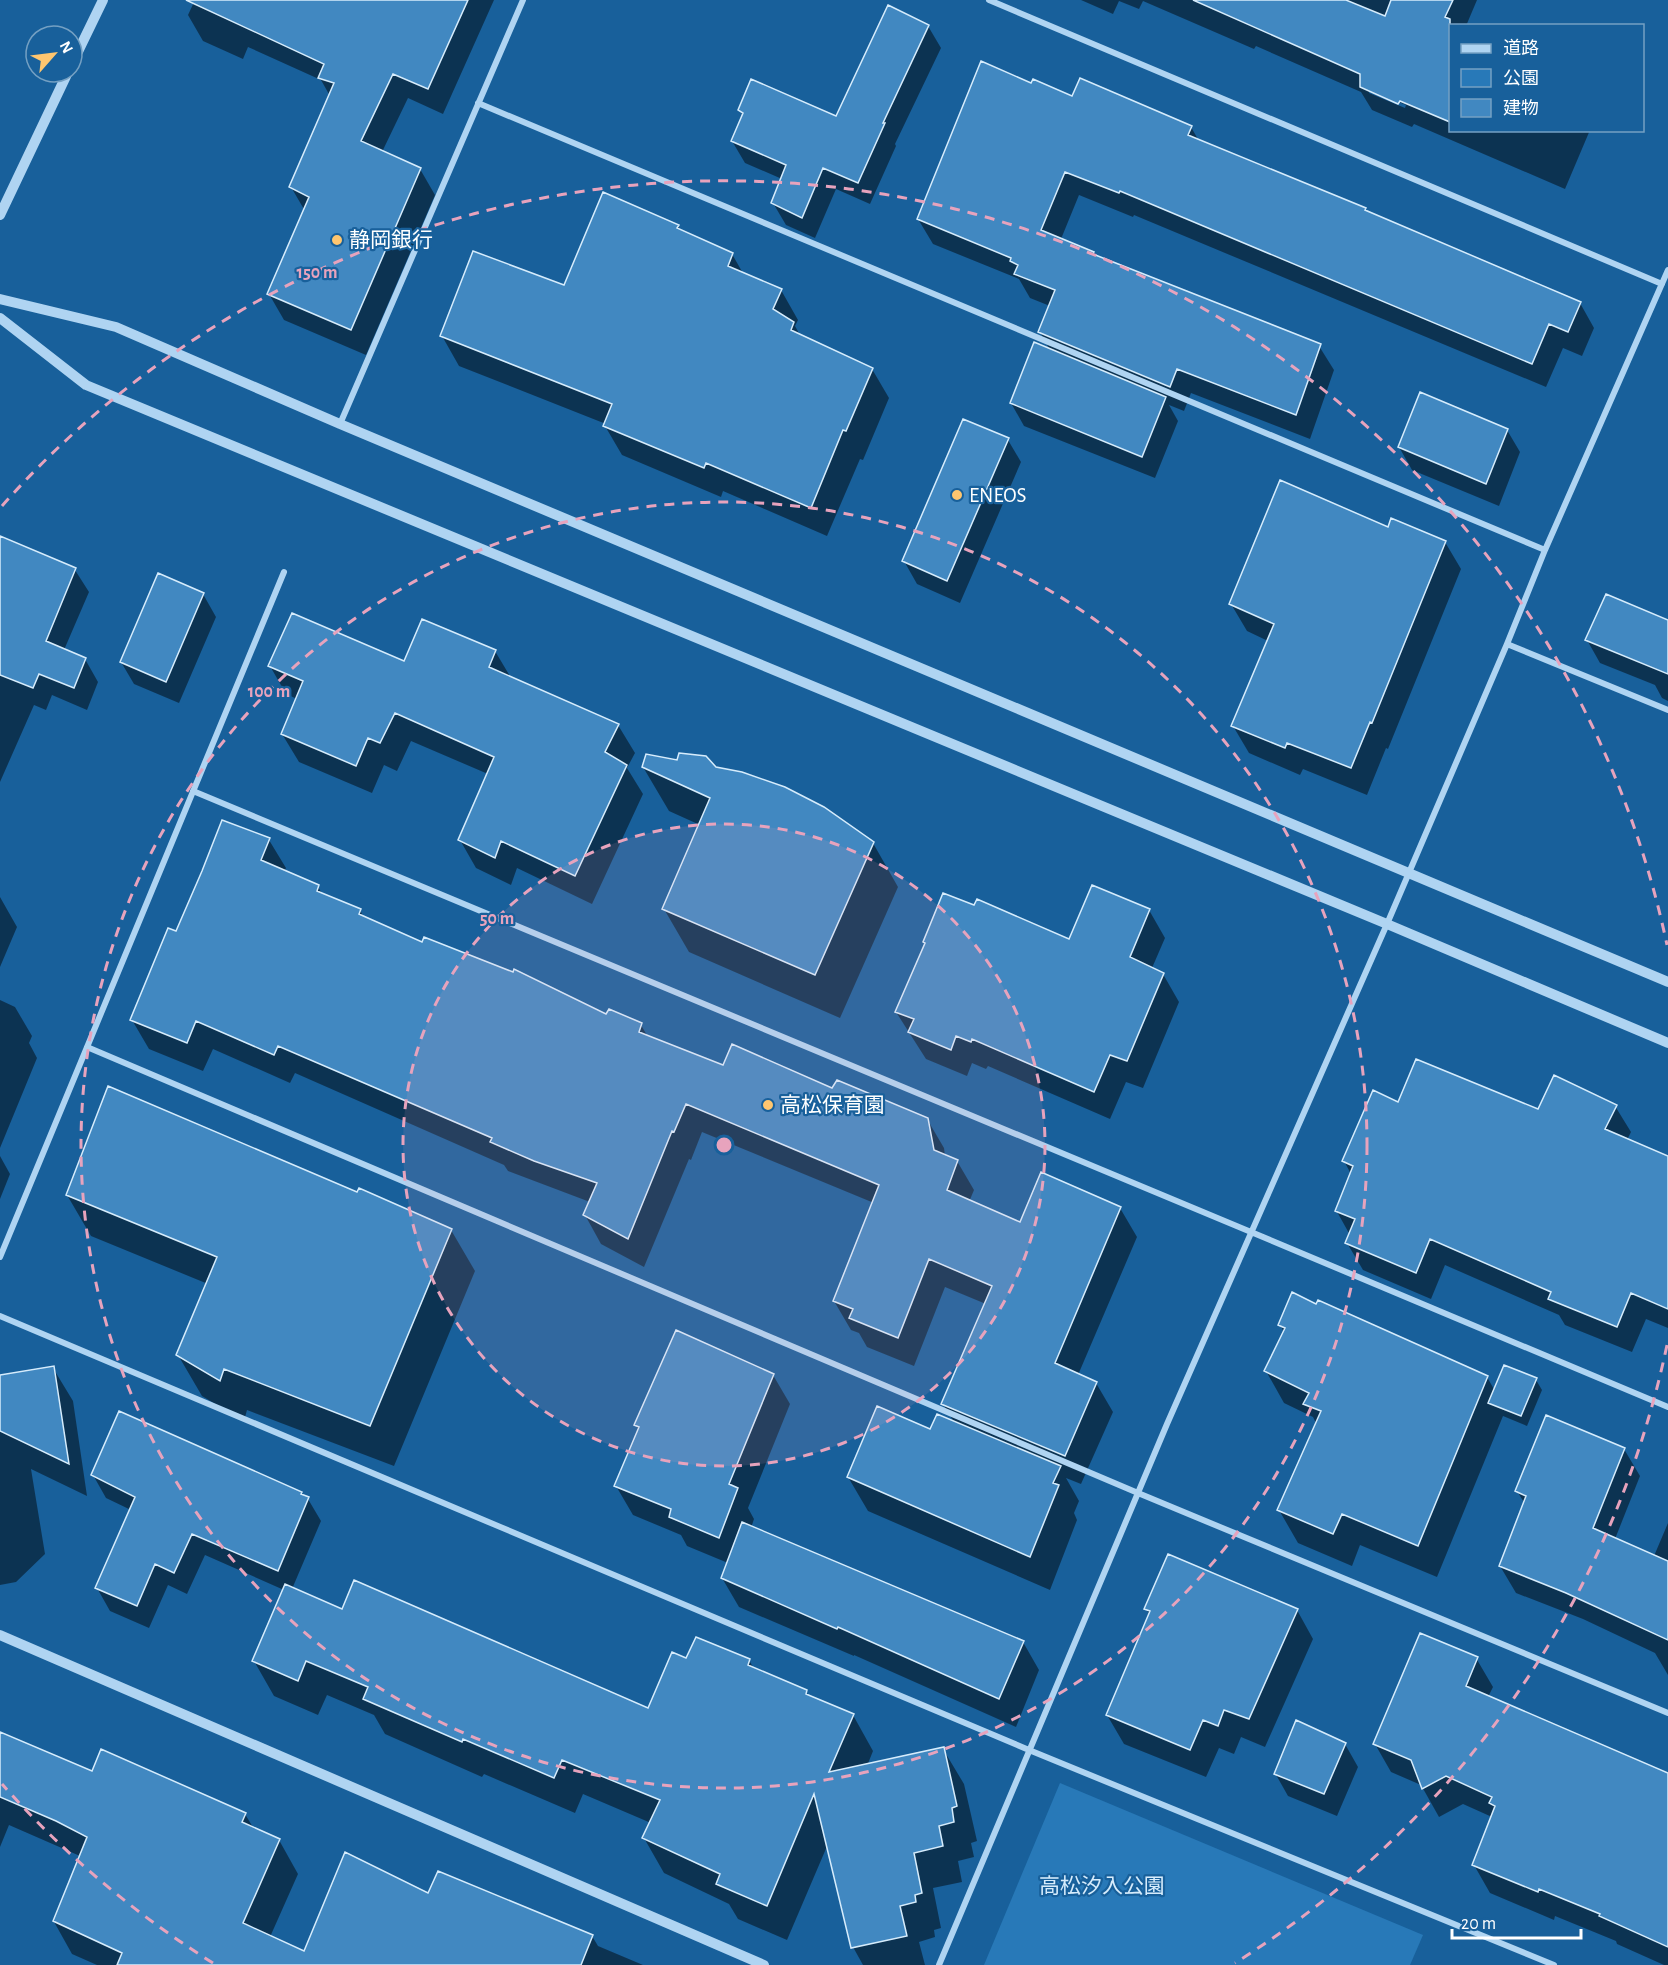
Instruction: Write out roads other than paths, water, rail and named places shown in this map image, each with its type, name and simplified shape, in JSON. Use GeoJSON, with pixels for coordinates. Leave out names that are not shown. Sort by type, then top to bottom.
{"type":"FeatureCollection","features":[{"type":"Feature","properties":{"kind":"street"},"geometry":{"type":"LineString","coordinates":[[84,39],[103,0]]}},
{"type":"Feature","properties":{"kind":"street"},"geometry":{"type":"LineString","coordinates":[[340,424],[522,0]]}},
{"type":"Feature","properties":{"kind":"street"},"geometry":{"type":"LineString","coordinates":[[989,0],[1662,284]]}},
{"type":"Feature","properties":{"kind":"street"},"geometry":{"type":"LineString","coordinates":[[0,215],[62,84]]}},
{"type":"Feature","properties":{"kind":"street"},"geometry":{"type":"LineString","coordinates":[[478,103],[1545,550]]}},
{"type":"Feature","properties":{"kind":"street"},"geometry":{"type":"LineString","coordinates":[[939,1965],[1138,1493],[1387,924],[1545,550],[1668,270]]}},
{"type":"Feature","properties":{"kind":"street"},"geometry":{"type":"LineString","coordinates":[[0,299],[116,327],[340,424],[1668,982]]}},
{"type":"Feature","properties":{"kind":"street"},"geometry":{"type":"LineString","coordinates":[[0,318],[86,385],[1387,924],[1668,1043]]}},
{"type":"Feature","properties":{"kind":"street"},"geometry":{"type":"LineString","coordinates":[[0,1257],[284,572]]}},
{"type":"Feature","properties":{"kind":"street"},"geometry":{"type":"LineString","coordinates":[[1507,644],[1668,710]]}},
{"type":"Feature","properties":{"kind":"street"},"geometry":{"type":"LineString","coordinates":[[194,791],[1668,1407]]}},
{"type":"Feature","properties":{"kind":"street"},"geometry":{"type":"LineString","coordinates":[[87,1047],[1138,1493],[1668,1713]]}},
{"type":"Feature","properties":{"kind":"street"},"geometry":{"type":"LineString","coordinates":[[0,1316],[1029,1750],[1554,1965]]}},
{"type":"Feature","properties":{"kind":"street"},"geometry":{"type":"LineString","coordinates":[[0,1635],[764,1965]]}},
{"type":"Feature","properties":{"kind":"place","name":"静岡銀行"},"geometry":{"type":"Point","coordinates":[337,240]}},
{"type":"Feature","properties":{"kind":"place","name":"ENEOS"},"geometry":{"type":"Point","coordinates":[957,495]}},
{"type":"Feature","properties":{"kind":"place","name":"高松保育園"},"geometry":{"type":"Point","coordinates":[768,1105]}},
{"type":"Feature","properties":{"kind":"park label","name":"高松汐入公園"},"geometry":{"type":"Point","coordinates":[1102,1886]}}]}
